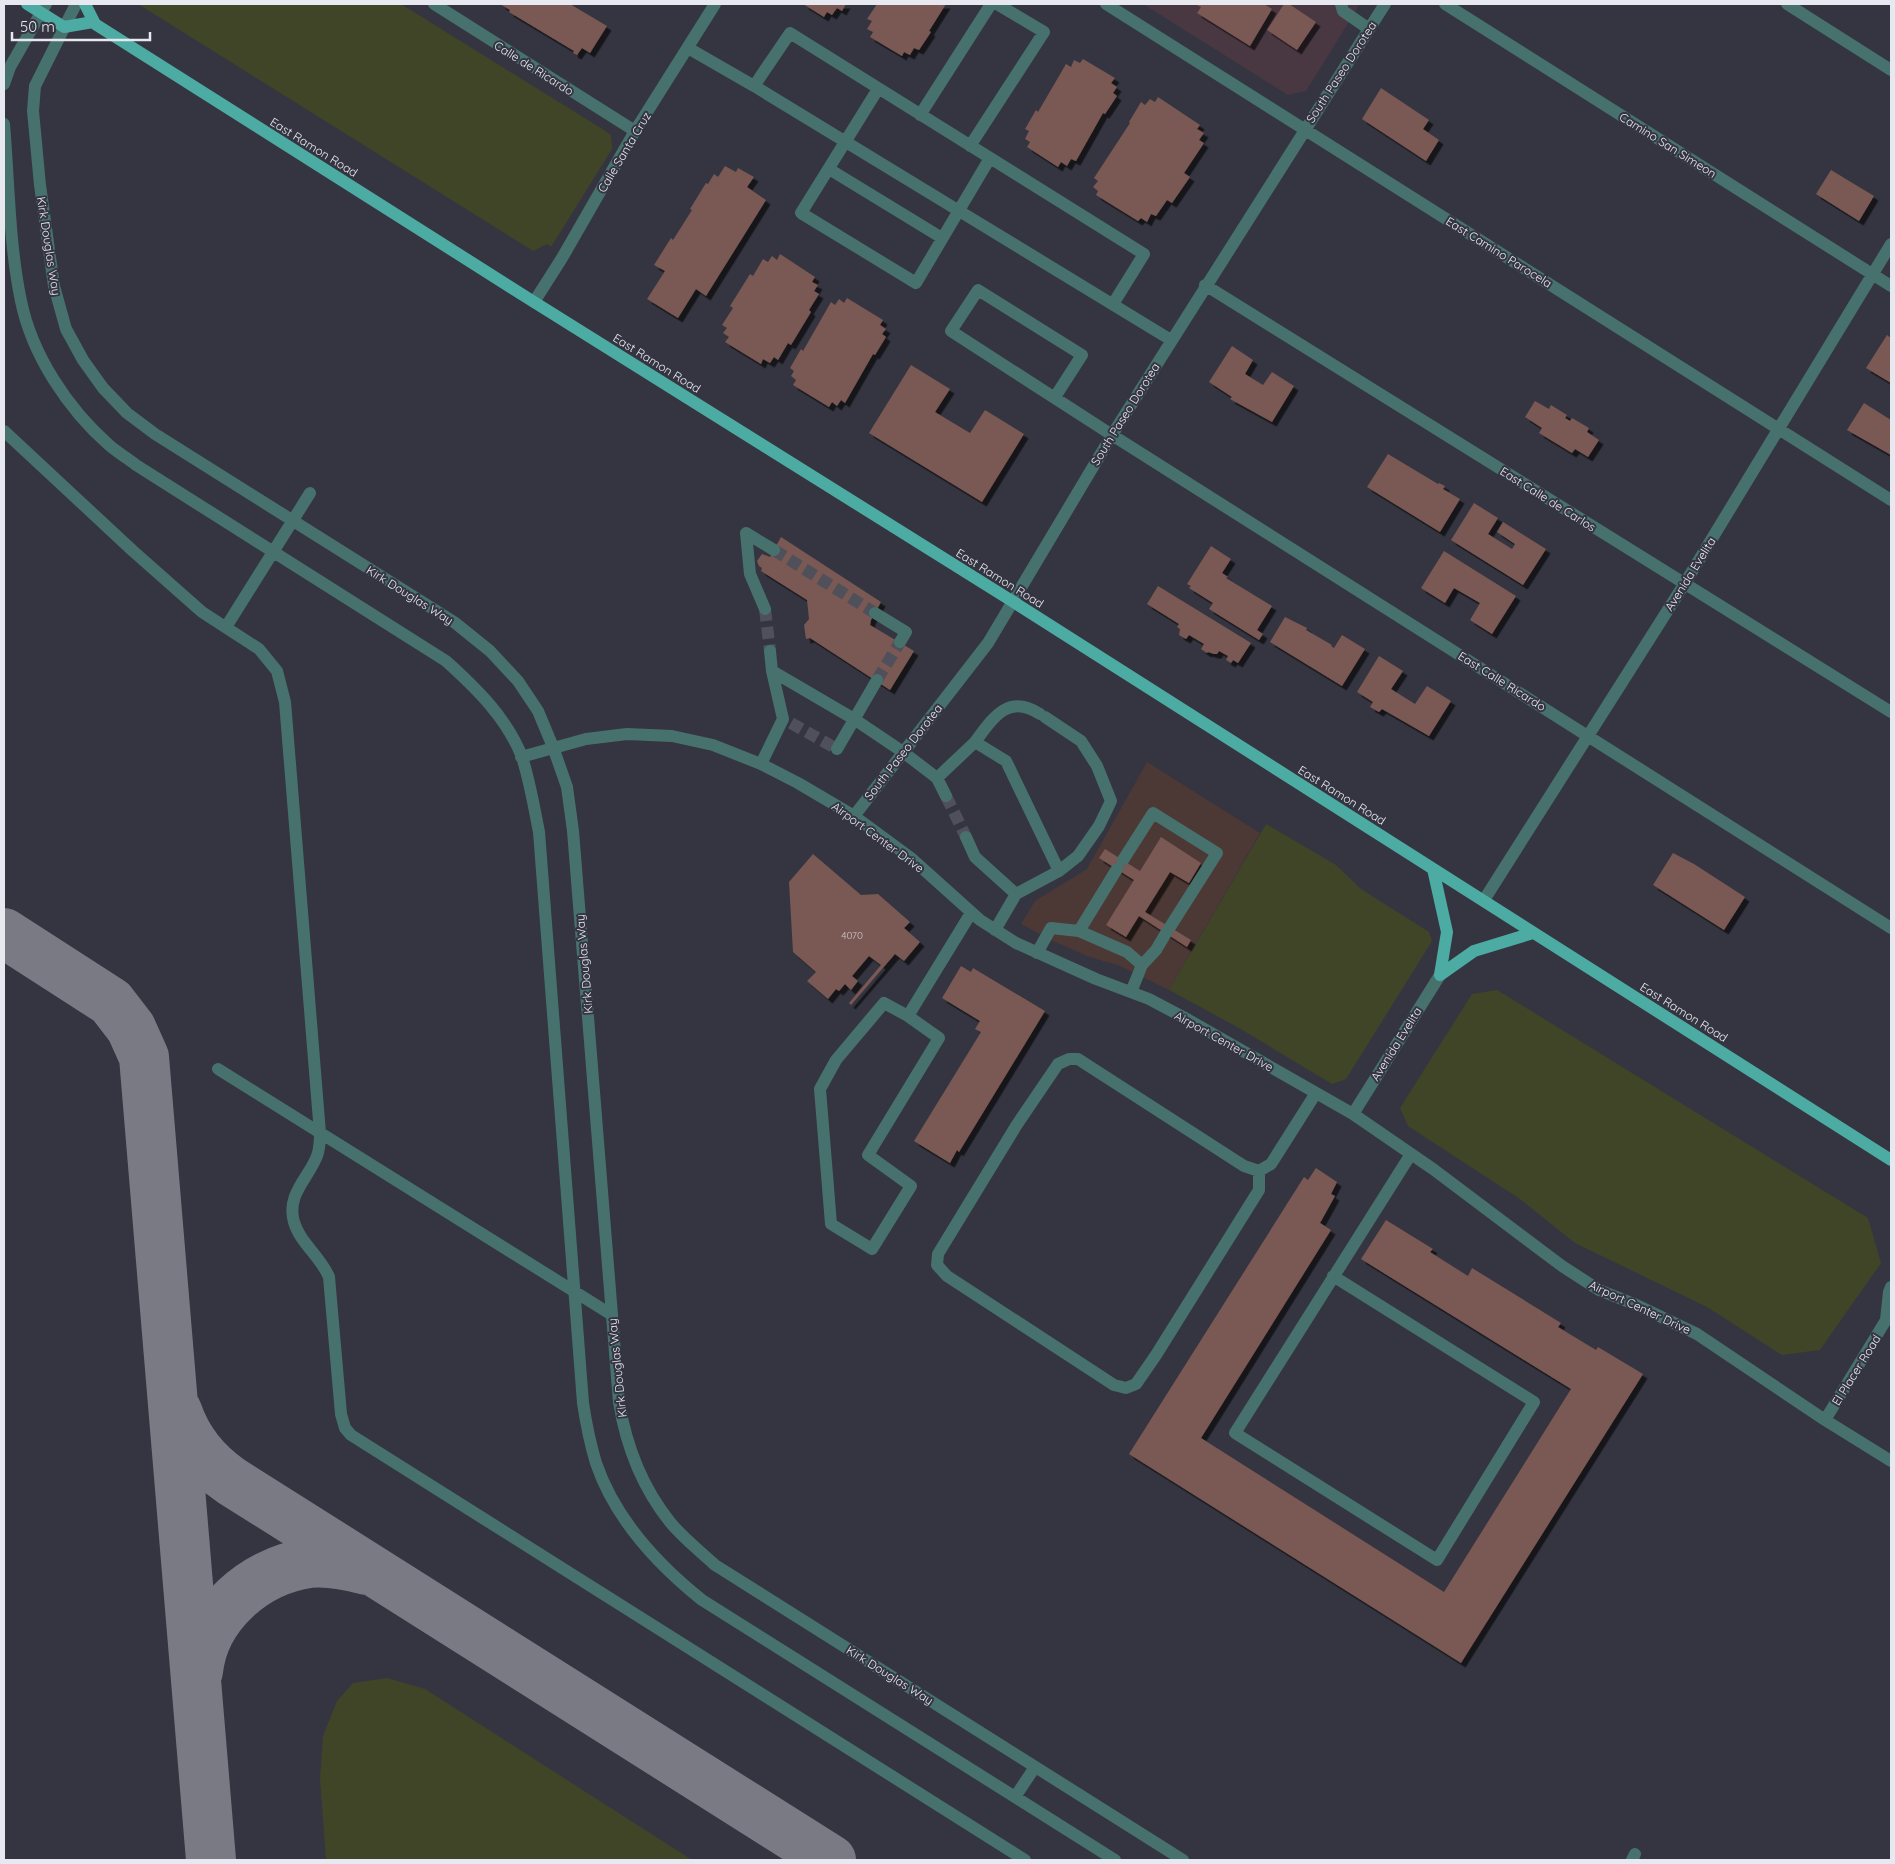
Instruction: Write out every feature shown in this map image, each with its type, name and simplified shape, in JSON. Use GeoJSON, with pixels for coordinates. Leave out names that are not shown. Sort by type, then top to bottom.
{"type":"FeatureCollection","features":[{"type":"Feature","properties":{"kind":"main road"},"geometry":{"type":"LineString","coordinates":[[27,4],[44,8],[64,27],[92,22],[86,4]]}},
{"type":"Feature","properties":{"kind":"main road","name":"East Ramon Road"},"geometry":{"type":"LineString","coordinates":[[92,22],[534,302],[1012,601],[1891,1160]]}},
{"type":"Feature","properties":{"kind":"main road"},"geometry":{"type":"LineString","coordinates":[[1433,868],[1447,932],[1440,975]]}},
{"type":"Feature","properties":{"kind":"main road"},"geometry":{"type":"LineString","coordinates":[[1440,975],[1474,951],[1533,933]]}},
{"type":"Feature","properties":{"kind":"street","name":"Kirk Douglas Way"},"geometry":{"type":"LineString","coordinates":[[76,4],[35,86],[33,110],[40,185],[54,286],[66,329],[83,360],[103,388],[127,413],[155,434],[454,622],[490,650],[518,681],[538,711],[553,747],[567,787],[573,831],[619,1402],[624,1431],[636,1464],[652,1496],[670,1522],[715,1565],[1183,1860]]}},
{"type":"Feature","properties":{"kind":"street","name":"Calle de Ricardo"},"geometry":{"type":"LineString","coordinates":[[434,4],[635,131]]}},
{"type":"Feature","properties":{"kind":"street","name":"Calle Santa Cruz"},"geometry":{"type":"LineString","coordinates":[[534,302],[562,258],[635,131],[715,4]]}},
{"type":"Feature","properties":{"kind":"street"},"geometry":{"type":"LineString","coordinates":[[920,115],[991,4]]}},
{"type":"Feature","properties":{"kind":"street"},"geometry":{"type":"LineString","coordinates":[[970,146],[1044,32],[997,4]]}},
{"type":"Feature","properties":{"kind":"street","name":"East Camino Parocela"},"geometry":{"type":"LineString","coordinates":[[1106,4],[1891,500]]}},
{"type":"Feature","properties":{"kind":"street"},"geometry":{"type":"LineString","coordinates":[[1341,4],[1343,12],[1368,29]]}},
{"type":"Feature","properties":{"kind":"street","name":"South Paseo Dorotea"},"geometry":{"type":"LineString","coordinates":[[854,816],[988,643],[1112,435],[1384,4]]}},
{"type":"Feature","properties":{"kind":"street","name":"Camino San Simeon"},"geometry":{"type":"LineString","coordinates":[[1445,4],[1891,286]]}},
{"type":"Feature","properties":{"kind":"street"},"geometry":{"type":"LineString","coordinates":[[1787,4],[1891,70]]}},
{"type":"Feature","properties":{"kind":"street"},"geometry":{"type":"LineString","coordinates":[[4,84],[10,67],[44,8]]}},
{"type":"Feature","properties":{"kind":"street"},"geometry":{"type":"LineString","coordinates":[[754,86],[790,33],[1144,254],[1113,304]]}},
{"type":"Feature","properties":{"kind":"street"},"geometry":{"type":"LineString","coordinates":[[688,48],[754,86],[1171,340]]}},
{"type":"Feature","properties":{"kind":"street"},"geometry":{"type":"LineString","coordinates":[[878,89],[802,213],[916,283],[990,158]]}},
{"type":"Feature","properties":{"kind":"street"},"geometry":{"type":"LineString","coordinates":[[4,124],[16,275],[21,303],[40,354],[54,379],[88,425],[110,446],[136,465],[446,661],[471,683],[495,711],[521,756],[532,792],[539,832],[583,1403],[596,1463],[607,1490],[623,1516],[659,1563],[702,1600],[1115,1860]]}},
{"type":"Feature","properties":{"kind":"street"},"geometry":{"type":"LineString","coordinates":[[829,169],[942,238]]}},
{"type":"Feature","properties":{"kind":"street","name":"Avenida Evelita"},"geometry":{"type":"LineString","coordinates":[[1484,900],[1685,584],[1891,244]]}},
{"type":"Feature","properties":{"kind":"street","name":"East Calle de Carlos"},"geometry":{"type":"LineString","coordinates":[[1206,285],[1891,712]]}},
{"type":"Feature","properties":{"kind":"street","name":"East Calle Ricardo"},"geometry":{"type":"LineString","coordinates":[[1055,397],[1082,355],[978,290],[951,331],[1891,928]]}},
{"type":"Feature","properties":{"kind":"street"},"geometry":{"type":"LineString","coordinates":[[4,431],[133,551],[202,612],[260,649],[277,671],[285,702],[320,1133],[317,1155],[294,1195],[292,1214],[298,1232],[320,1259],[330,1277],[341,1414],[345,1428],[351,1435],[1025,1860]]}},
{"type":"Feature","properties":{"kind":"street"},"geometry":{"type":"LineString","coordinates":[[226,627],[310,493]]}},
{"type":"Feature","properties":{"kind":"street"},"geometry":{"type":"LineString","coordinates":[[765,609],[750,574],[746,533],[774,550]]}},
{"type":"Feature","properties":{"kind":"street"},"geometry":{"type":"LineString","coordinates":[[875,613],[906,632],[900,642]]}},
{"type":"Feature","properties":{"kind":"street"},"geometry":{"type":"LineString","coordinates":[[761,764],[787,721],[772,671],[770,651]]}},
{"type":"Feature","properties":{"kind":"street"},"geometry":{"type":"LineString","coordinates":[[772,671],[854,719],[903,752],[937,778],[946,796]]}},
{"type":"Feature","properties":{"kind":"street"},"geometry":{"type":"LineString","coordinates":[[837,749],[877,680]]}},
{"type":"Feature","properties":{"kind":"street"},"geometry":{"type":"LineString","coordinates":[[937,778],[975,742],[1000,712],[1008,707],[1029,707],[1081,741],[1097,766],[1111,801],[1099,826],[1078,856],[1059,871],[1016,894],[995,930]]}},
{"type":"Feature","properties":{"kind":"street","name":"Airport Center Drive"},"geometry":{"type":"LineString","coordinates":[[521,756],[586,740],[628,734],[672,736],[713,746],[761,764],[798,783],[854,816],[911,858],[971,913],[995,930],[1037,953],[1131,992],[1185,1018],[1353,1114],[1512,1226],[1562,1266],[1599,1290],[1634,1304],[1697,1334],[1825,1420],[1891,1461]]}},
{"type":"Feature","properties":{"kind":"street"},"geometry":{"type":"LineString","coordinates":[[975,742],[1006,761],[1059,871]]}},
{"type":"Feature","properties":{"kind":"street"},"geometry":{"type":"LineString","coordinates":[[1078,931],[1153,813],[1217,853],[1156,950],[1142,965],[1131,992]]}},
{"type":"Feature","properties":{"kind":"street"},"geometry":{"type":"LineString","coordinates":[[966,837],[975,857],[1016,894]]}},
{"type":"Feature","properties":{"kind":"street"},"geometry":{"type":"LineString","coordinates":[[908,1016],[971,913]]}},
{"type":"Feature","properties":{"kind":"street"},"geometry":{"type":"LineString","coordinates":[[1037,953],[1051,928],[1078,931],[1127,952],[1142,965]]}},
{"type":"Feature","properties":{"kind":"street","name":"Avenida Evelita"},"geometry":{"type":"LineString","coordinates":[[1353,1114],[1440,975]]}},
{"type":"Feature","properties":{"kind":"street"},"geometry":{"type":"LineString","coordinates":[[884,1003],[908,1016],[939,1038],[868,1155],[911,1186],[872,1249],[831,1224],[820,1089],[836,1060],[884,1003]]}},
{"type":"Feature","properties":{"kind":"street"},"geometry":{"type":"LineString","coordinates":[[1259,1171],[1259,1190],[1238,1226],[1156,1356],[1136,1384],[1126,1388],[1114,1385],[1016,1322],[947,1276],[937,1265],[938,1254],[1016,1126],[1058,1064],[1069,1059],[1078,1059],[1244,1166],[1259,1171],[1271,1164],[1316,1093]]}},
{"type":"Feature","properties":{"kind":"street"},"geometry":{"type":"LineString","coordinates":[[218,1069],[612,1316]]}},
{"type":"Feature","properties":{"kind":"street"},"geometry":{"type":"LineString","coordinates":[[1333,1276],[1534,1402],[1437,1560],[1235,1433],[1333,1276],[1411,1154]]}},
{"type":"Feature","properties":{"kind":"street","name":"El Placer Road"},"geometry":{"type":"LineString","coordinates":[[1825,1420],[1889,1318],[1889,1292],[1891,1287]]}},
{"type":"Feature","properties":{"kind":"street"},"geometry":{"type":"LineString","coordinates":[[1015,1798],[1035,1767]]}},
{"type":"Feature","properties":{"kind":"shaded area"},"geometry":{"type":"Polygon","coordinates":[[[1143,4],[1360,4],[1306,91],[1288,95],[1143,4]]]}},
{"type":"Feature","properties":{"kind":"shaded area"},"geometry":{"type":"Polygon","coordinates":[[[1147,762],[1260,833],[1169,990],[1120,966],[1087,956],[1051,940],[1021,924],[1035,901],[1087,869],[1147,762]]]}},
{"type":"Feature","properties":{"kind":"green space"},"geometry":{"type":"Polygon","coordinates":[[[138,4],[401,4],[604,130],[611,135],[612,149],[551,247],[547,244],[533,251],[138,4]]]}},
{"type":"Feature","properties":{"kind":"green space"},"geometry":{"type":"Polygon","coordinates":[[[1266,824],[1336,865],[1361,889],[1429,932],[1432,941],[1346,1079],[1332,1084],[1239,1028],[1169,990],[1266,824]]]}},
{"type":"Feature","properties":{"kind":"green space"},"geometry":{"type":"Polygon","coordinates":[[[1497,990],[1868,1218],[1881,1263],[1820,1350],[1782,1355],[1707,1307],[1575,1243],[1520,1199],[1408,1126],[1400,1108],[1472,994],[1497,990]]]}},
{"type":"Feature","properties":{"kind":"green space"},"geometry":{"type":"Polygon","coordinates":[[[387,1678],[425,1689],[692,1860],[326,1860],[320,1779],[323,1736],[337,1701],[353,1683],[387,1678]]]}},
{"type":"Feature","properties":{"kind":"building"},"geometry":{"type":"Polygon","coordinates":[[[500,4],[570,4],[607,26],[590,53],[582,48],[577,55],[573,53],[574,51],[509,12],[510,10],[500,4]]]}},
{"type":"Feature","properties":{"kind":"building"},"geometry":{"type":"Polygon","coordinates":[[[803,4],[846,4],[842,11],[837,8],[832,15],[827,12],[824,17],[803,4]]]}},
{"type":"Feature","properties":{"kind":"building"},"geometry":{"type":"Polygon","coordinates":[[[877,4],[946,4],[919,50],[914,48],[910,55],[904,52],[902,56],[870,37],[873,32],[867,29],[872,21],[867,19],[877,4]]]}},
{"type":"Feature","properties":{"kind":"building"},"geometry":{"type":"Polygon","coordinates":[[[1195,4],[1264,4],[1272,9],[1250,46],[1197,13],[1201,7],[1195,4]]]}},
{"type":"Feature","properties":{"kind":"building"},"geometry":{"type":"Polygon","coordinates":[[[1284,4],[1289,4],[1316,22],[1297,50],[1267,30],[1284,4]]]}},
{"type":"Feature","properties":{"kind":"building"},"geometry":{"type":"Polygon","coordinates":[[[1083,59],[1115,78],[1111,83],[1117,87],[1113,93],[1117,96],[1105,114],[1103,113],[1076,161],[1071,159],[1067,166],[1061,162],[1058,167],[1027,147],[1030,142],[1025,139],[1029,131],[1025,129],[1036,110],[1038,112],[1066,64],[1071,67],[1074,60],[1080,63],[1083,59]]]}},
{"type":"Feature","properties":{"kind":"building"},"geometry":{"type":"Polygon","coordinates":[[[1381,88],[1429,120],[1423,129],[1439,140],[1426,161],[1362,119],[1381,88]]]}},
{"type":"Feature","properties":{"kind":"building"},"geometry":{"type":"Polygon","coordinates":[[[1158,97],[1200,125],[1197,129],[1204,133],[1199,140],[1204,143],[1184,173],[1190,177],[1172,203],[1167,200],[1156,216],[1151,214],[1147,222],[1141,218],[1138,221],[1096,195],[1098,191],[1093,187],[1098,181],[1094,178],[1130,123],[1141,102],[1145,105],[1150,99],[1155,102],[1158,97]]]}},
{"type":"Feature","properties":{"kind":"building"},"geometry":{"type":"Polygon","coordinates":[[[725,166],[736,172],[738,168],[754,177],[747,187],[766,200],[706,296],[696,289],[678,318],[647,299],[665,271],[654,265],[671,238],[673,240],[706,183],[708,184],[714,174],[718,177],[725,166]]]}},
{"type":"Feature","properties":{"kind":"building"},"geometry":{"type":"Polygon","coordinates":[[[1831,170],[1874,196],[1859,221],[1816,194],[1831,170]]]}},
{"type":"Feature","properties":{"kind":"building"},"geometry":{"type":"Polygon","coordinates":[[[780,254],[815,277],[812,282],[818,285],[814,291],[819,294],[809,310],[811,312],[791,345],[788,343],[778,360],[774,357],[770,363],[763,359],[761,364],[725,342],[729,337],[723,333],[727,328],[722,325],[733,308],[730,306],[750,274],[753,276],[763,259],[768,262],[772,256],[777,260],[780,254]]]}},
{"type":"Feature","properties":{"kind":"building"},"geometry":{"type":"Polygon","coordinates":[[[847,298],[883,320],[880,325],[886,329],[882,334],[886,337],[875,355],[873,354],[845,403],[841,400],[837,406],[832,402],[829,407],[793,385],[796,380],[791,376],[794,371],[790,368],[801,349],[803,351],[831,302],[835,305],[839,299],[844,303],[847,298]]]}},
{"type":"Feature","properties":{"kind":"building"},"geometry":{"type":"Polygon","coordinates":[[[1887,335],[1891,338],[1891,383],[1866,368],[1887,335]]]}},
{"type":"Feature","properties":{"kind":"building"},"geometry":{"type":"Polygon","coordinates":[[[1232,346],[1253,360],[1245,374],[1263,385],[1272,372],[1294,386],[1272,422],[1230,399],[1232,397],[1209,382],[1232,346]]]}},
{"type":"Feature","properties":{"kind":"building"},"geometry":{"type":"Polygon","coordinates":[[[911,365],[950,389],[935,412],[970,433],[985,410],[1024,434],[982,502],[869,433],[911,365]]]}},
{"type":"Feature","properties":{"kind":"building"},"geometry":{"type":"Polygon","coordinates":[[[1535,401],[1549,409],[1551,405],[1567,415],[1565,418],[1570,421],[1572,418],[1589,428],[1587,432],[1599,440],[1588,457],[1575,449],[1572,453],[1539,433],[1542,428],[1525,417],[1535,401]]]}},
{"type":"Feature","properties":{"kind":"building"},"geometry":{"type":"Polygon","coordinates":[[[1864,403],[1891,420],[1891,455],[1847,430],[1864,403]]]}},
{"type":"Feature","properties":{"kind":"building"},"geometry":{"type":"Polygon","coordinates":[[[1388,454],[1438,484],[1445,486],[1443,489],[1460,499],[1440,532],[1367,487],[1388,454]]]}},
{"type":"Feature","properties":{"kind":"building"},"geometry":{"type":"Polygon","coordinates":[[[1474,503],[1498,518],[1488,534],[1512,549],[1515,544],[1497,532],[1503,522],[1546,549],[1523,585],[1451,540],[1474,503]]]}},
{"type":"Feature","properties":{"kind":"building"},"geometry":{"type":"Polygon","coordinates":[[[781,537],[881,602],[870,625],[914,651],[890,690],[810,638],[806,639],[804,625],[809,619],[807,600],[761,571],[762,568],[757,561],[762,554],[770,557],[781,537]]]}},
{"type":"Feature","properties":{"kind":"building"},"geometry":{"type":"Polygon","coordinates":[[[1211,546],[1231,559],[1222,573],[1228,577],[1226,578],[1272,606],[1257,630],[1263,634],[1259,640],[1209,609],[1213,603],[1189,588],[1191,586],[1187,584],[1211,546]]]}},
{"type":"Feature","properties":{"kind":"building"},"geometry":{"type":"Polygon","coordinates":[[[1444,551],[1516,596],[1492,634],[1470,620],[1480,603],[1454,588],[1445,603],[1421,588],[1444,551]]]}},
{"type":"Feature","properties":{"kind":"building"},"geometry":{"type":"Polygon","coordinates":[[[1158,586],[1251,643],[1238,663],[1233,660],[1231,663],[1226,660],[1228,656],[1219,651],[1217,654],[1207,653],[1201,649],[1204,644],[1189,635],[1186,639],[1179,635],[1180,629],[1177,627],[1179,624],[1147,604],[1158,586]]]}},
{"type":"Feature","properties":{"kind":"building"},"geometry":{"type":"Polygon","coordinates":[[[1285,617],[1307,628],[1306,630],[1334,648],[1342,635],[1365,649],[1342,686],[1270,642],[1285,617]]]}},
{"type":"Feature","properties":{"kind":"building"},"geometry":{"type":"Polygon","coordinates":[[[1379,656],[1403,671],[1391,689],[1415,704],[1427,686],[1451,701],[1429,736],[1382,709],[1379,712],[1370,707],[1373,702],[1357,692],[1379,656]]]}},
{"type":"Feature","properties":{"kind":"building"},"geometry":{"type":"Polygon","coordinates":[[[1161,837],[1201,863],[1189,883],[1170,872],[1145,912],[1191,940],[1187,947],[1139,916],[1126,937],[1106,925],[1134,880],[1099,858],[1105,849],[1140,871],[1161,837]]]}},
{"type":"Feature","properties":{"kind":"building"},"geometry":{"type":"Polygon","coordinates":[[[1673,853],[1694,864],[1745,897],[1724,930],[1653,885],[1673,853]]]}},
{"type":"Feature","properties":{"kind":"building"},"geometry":{"type":"Polygon","coordinates":[[[813,854],[861,895],[878,894],[910,922],[904,928],[920,942],[904,961],[895,954],[851,1005],[849,1003],[881,965],[869,956],[852,976],[858,981],[851,990],[845,984],[839,991],[836,989],[828,999],[807,981],[816,972],[793,952],[789,882],[813,854]]]}},
{"type":"Feature","properties":{"kind":"building"},"geometry":{"type":"Polygon","coordinates":[[[961,966],[971,972],[973,968],[1045,1011],[959,1152],[957,1150],[950,1163],[914,1141],[981,1032],[975,1029],[980,1021],[942,998],[961,966]]]}},
{"type":"Feature","properties":{"kind":"building"},"geometry":{"type":"Polygon","coordinates":[[[1316,1168],[1337,1182],[1331,1194],[1335,1196],[1320,1223],[1331,1230],[1201,1438],[1444,1592],[1571,1389],[1361,1259],[1386,1220],[1433,1249],[1430,1252],[1468,1276],[1472,1268],[1561,1323],[1558,1327],[1596,1350],[1598,1347],[1643,1374],[1461,1663],[1129,1454],[1304,1177],[1308,1180],[1316,1168]]]}},
{"type":"Feature","properties":{"kind":"taxiway"},"geometry":{"type":"LineString","coordinates":[[4,933],[111,1002],[131,1028],[144,1057],[211,1860]]}},
{"type":"Feature","properties":{"kind":"taxiway"},"geometry":{"type":"LineString","coordinates":[[177,1411],[186,1432],[198,1450],[213,1467],[231,1481],[831,1860]]}},
{"type":"Feature","properties":{"kind":"taxiway"},"geometry":{"type":"LineString","coordinates":[[198,1671],[202,1651],[210,1632],[221,1614],[235,1599],[269,1575],[309,1563],[338,1564],[367,1570]]}},
{"type":"Feature","properties":{"kind":"tunnel"},"geometry":{"type":"LineString","coordinates":[[774,550],[875,613]]}},
{"type":"Feature","properties":{"kind":"tunnel"},"geometry":{"type":"LineString","coordinates":[[765,609],[770,651]]}},
{"type":"Feature","properties":{"kind":"tunnel"},"geometry":{"type":"LineString","coordinates":[[877,680],[900,642]]}},
{"type":"Feature","properties":{"kind":"tunnel"},"geometry":{"type":"LineString","coordinates":[[791,723],[837,749]]}},
{"type":"Feature","properties":{"kind":"tunnel"},"geometry":{"type":"LineString","coordinates":[[946,796],[966,837]]}}]}
